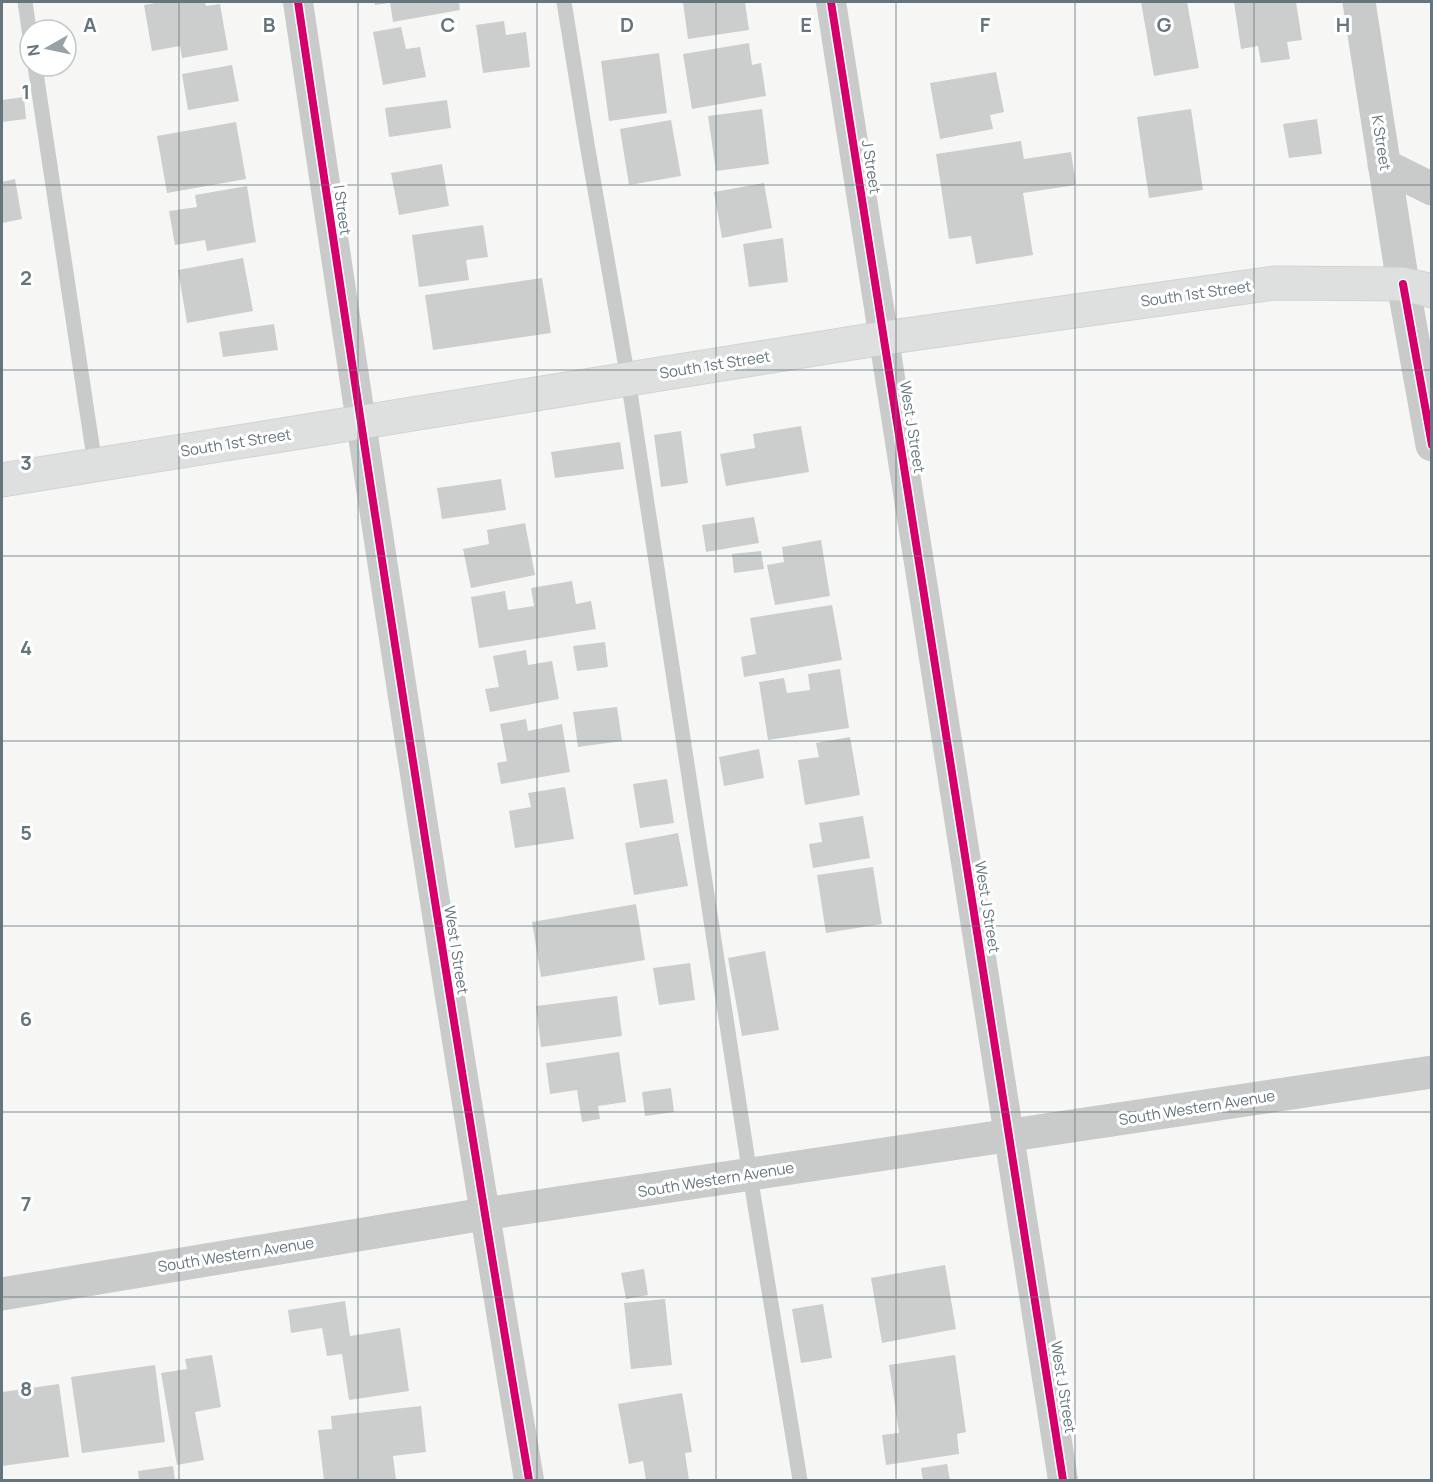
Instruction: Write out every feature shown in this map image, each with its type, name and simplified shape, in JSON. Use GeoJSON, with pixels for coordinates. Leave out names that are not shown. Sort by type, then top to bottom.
{"type":"FeatureCollection","features":[{"type":"Feature","properties":{"kind":"highway","name":"South 1st Street"},"geometry":{"type":"LineString","coordinates":[[2,480],[884,338],[1274,283],[1422,284]]}},
{"type":"Feature","properties":{"kind":"street","name":"I Street"},"geometry":{"type":"LineString","coordinates":[[298,2],[360,423]]}},
{"type":"Feature","properties":{"kind":"street","name":"J Street"},"geometry":{"type":"LineString","coordinates":[[831,2],[884,338]]}},
{"type":"Feature","properties":{"kind":"street","name":"K Street"},"geometry":{"type":"LineString","coordinates":[[1359,2],[1384,165],[1422,284],[1431,445]]}},
{"type":"Feature","properties":{"kind":"street"},"geometry":{"type":"LineString","coordinates":[[1384,165],[1431,189]]}},
{"type":"Feature","properties":{"kind":"street","name":"West J Street"},"geometry":{"type":"LineString","coordinates":[[884,338],[1064,1480]]}},
{"type":"Feature","properties":{"kind":"street","name":"West I Street"},"geometry":{"type":"LineString","coordinates":[[360,423],[484,1214],[529,1480]]}},
{"type":"Feature","properties":{"kind":"street","name":"South Western Avenue"},"geometry":{"type":"LineString","coordinates":[[2,1294],[484,1214],[1431,1072]]}},
{"type":"Feature","properties":{"kind":"lane"},"geometry":{"type":"LineString","coordinates":[[25,2],[27,18]]}},
{"type":"Feature","properties":{"kind":"lane"},"geometry":{"type":"LineString","coordinates":[[564,2],[628,379],[750,1175],[800,1480]]}},
{"type":"Feature","properties":{"kind":"lane"},"geometry":{"type":"LineString","coordinates":[[36,78],[95,465]]}},
{"type":"Feature","properties":{"kind":"building"},"geometry":{"type":"Polygon","coordinates":[[[161,2],[205,2],[206,6],[220,4],[228,50],[182,58],[180,46],[152,51],[144,5],[161,2]]]}},
{"type":"Feature","properties":{"kind":"building"},"geometry":{"type":"Polygon","coordinates":[[[374,2],[389,2],[389,3],[375,5],[374,2]]]}},
{"type":"Feature","properties":{"kind":"building"},"geometry":{"type":"Polygon","coordinates":[[[390,2],[459,2],[460,10],[393,22],[390,2]]]}},
{"type":"Feature","properties":{"kind":"building"},"geometry":{"type":"Polygon","coordinates":[[[683,2],[745,2],[749,30],[688,39],[683,2]]]}},
{"type":"Feature","properties":{"kind":"building"},"geometry":{"type":"Polygon","coordinates":[[[1141,2],[1187,2],[1199,68],[1154,76],[1141,2]]]}},
{"type":"Feature","properties":{"kind":"building"},"geometry":{"type":"Polygon","coordinates":[[[1234,2],[1296,2],[1302,40],[1287,42],[1290,59],[1261,63],[1258,46],[1241,49],[1234,2]]]}},
{"type":"Feature","properties":{"kind":"building"},"geometry":{"type":"Polygon","coordinates":[[[504,21],[506,35],[526,32],[530,67],[483,73],[476,25],[504,21]]]}},
{"type":"Feature","properties":{"kind":"building"},"geometry":{"type":"Polygon","coordinates":[[[401,27],[406,49],[420,47],[426,77],[383,85],[373,32],[401,27]]]}},
{"type":"Feature","properties":{"kind":"building"},"geometry":{"type":"Polygon","coordinates":[[[749,43],[752,65],[761,63],[766,96],[692,109],[683,54],[749,43]]]}},
{"type":"Feature","properties":{"kind":"building"},"geometry":{"type":"Polygon","coordinates":[[[659,53],[667,113],[609,121],[601,61],[659,53]]]}},
{"type":"Feature","properties":{"kind":"building"},"geometry":{"type":"Polygon","coordinates":[[[232,65],[239,101],[188,110],[182,74],[232,65]]]}},
{"type":"Feature","properties":{"kind":"building"},"geometry":{"type":"Polygon","coordinates":[[[996,72],[1004,112],[990,115],[993,129],[940,139],[930,83],[996,72]]]}},
{"type":"Feature","properties":{"kind":"building"},"geometry":{"type":"Polygon","coordinates":[[[24,97],[26,119],[2,122],[2,100],[24,97]]]}},
{"type":"Feature","properties":{"kind":"building"},"geometry":{"type":"Polygon","coordinates":[[[447,100],[451,128],[389,137],[385,108],[447,100]]]}},
{"type":"Feature","properties":{"kind":"building"},"geometry":{"type":"Polygon","coordinates":[[[762,109],[769,164],[716,171],[708,116],[762,109]]]}},
{"type":"Feature","properties":{"kind":"building"},"geometry":{"type":"Polygon","coordinates":[[[1191,109],[1203,190],[1149,198],[1137,117],[1191,109]]]}},
{"type":"Feature","properties":{"kind":"building"},"geometry":{"type":"Polygon","coordinates":[[[1317,119],[1322,154],[1289,158],[1283,124],[1317,119]]]}},
{"type":"Feature","properties":{"kind":"building"},"geometry":{"type":"Polygon","coordinates":[[[671,120],[681,176],[629,185],[620,129],[671,120]]]}},
{"type":"Feature","properties":{"kind":"building"},"geometry":{"type":"Polygon","coordinates":[[[236,122],[246,179],[167,193],[157,136],[236,122]]]}},
{"type":"Feature","properties":{"kind":"building"},"geometry":{"type":"Polygon","coordinates":[[[1021,141],[1024,159],[1071,152],[1076,185],[1023,193],[1033,255],[976,264],[971,236],[949,239],[936,154],[1021,141]]]}},
{"type":"Feature","properties":{"kind":"building"},"geometry":{"type":"Polygon","coordinates":[[[442,164],[449,206],[399,215],[391,173],[442,164]]]}},
{"type":"Feature","properties":{"kind":"building"},"geometry":{"type":"Polygon","coordinates":[[[15,179],[22,219],[2,223],[2,182],[15,179]]]}},
{"type":"Feature","properties":{"kind":"building"},"geometry":{"type":"Polygon","coordinates":[[[764,183],[772,228],[722,238],[714,192],[764,183]]]}},
{"type":"Feature","properties":{"kind":"building"},"geometry":{"type":"Polygon","coordinates":[[[247,186],[256,242],[207,251],[205,240],[175,245],[169,211],[197,207],[195,195],[247,186]]]}},
{"type":"Feature","properties":{"kind":"building"},"geometry":{"type":"Polygon","coordinates":[[[483,225],[488,257],[466,260],[469,280],[419,287],[412,235],[483,225]]]}},
{"type":"Feature","properties":{"kind":"building"},"geometry":{"type":"Polygon","coordinates":[[[783,238],[788,282],[749,287],[743,244],[783,238]]]}},
{"type":"Feature","properties":{"kind":"building"},"geometry":{"type":"Polygon","coordinates":[[[243,258],[253,311],[187,323],[178,270],[243,258]]]}},
{"type":"Feature","properties":{"kind":"building"},"geometry":{"type":"Polygon","coordinates":[[[542,278],[551,333],[433,350],[425,295],[542,278]]]}},
{"type":"Feature","properties":{"kind":"building"},"geometry":{"type":"Polygon","coordinates":[[[274,324],[278,350],[223,357],[219,332],[274,324]]]}},
{"type":"Feature","properties":{"kind":"building"},"geometry":{"type":"Polygon","coordinates":[[[801,426],[809,472],[726,486],[720,454],[755,448],[753,434],[801,426]]]}},
{"type":"Feature","properties":{"kind":"building"},"geometry":{"type":"Polygon","coordinates":[[[681,431],[688,483],[661,487],[654,435],[681,431]]]}},
{"type":"Feature","properties":{"kind":"building"},"geometry":{"type":"Polygon","coordinates":[[[620,442],[624,469],[555,478],[551,452],[620,442]]]}},
{"type":"Feature","properties":{"kind":"building"},"geometry":{"type":"Polygon","coordinates":[[[501,479],[506,510],[442,519],[437,488],[501,479]]]}},
{"type":"Feature","properties":{"kind":"building"},"geometry":{"type":"Polygon","coordinates":[[[754,517],[759,543],[706,552],[702,525],[754,517]]]}},
{"type":"Feature","properties":{"kind":"building"},"geometry":{"type":"Polygon","coordinates":[[[525,523],[535,575],[471,588],[463,549],[489,544],[487,530],[525,523]]]}},
{"type":"Feature","properties":{"kind":"building"},"geometry":{"type":"Polygon","coordinates":[[[821,540],[830,596],[775,605],[767,565],[784,562],[782,547],[821,540]]]}},
{"type":"Feature","properties":{"kind":"building"},"geometry":{"type":"Polygon","coordinates":[[[761,551],[764,569],[734,573],[732,554],[761,551]]]}},
{"type":"Feature","properties":{"kind":"building"},"geometry":{"type":"Polygon","coordinates":[[[572,581],[576,604],[591,601],[596,629],[479,648],[471,597],[505,591],[508,610],[534,606],[531,588],[572,581]]]}},
{"type":"Feature","properties":{"kind":"building"},"geometry":{"type":"Polygon","coordinates":[[[832,605],[842,660],[744,677],[741,657],[756,654],[750,618],[832,605]]]}},
{"type":"Feature","properties":{"kind":"building"},"geometry":{"type":"Polygon","coordinates":[[[605,642],[608,667],[577,671],[573,646],[605,642]]]}},
{"type":"Feature","properties":{"kind":"building"},"geometry":{"type":"Polygon","coordinates":[[[526,650],[528,665],[552,661],[559,699],[490,712],[485,689],[499,687],[493,656],[526,650]]]}},
{"type":"Feature","properties":{"kind":"building"},"geometry":{"type":"Polygon","coordinates":[[[840,669],[849,728],[768,740],[759,682],[784,678],[787,693],[810,690],[808,674],[840,669]]]}},
{"type":"Feature","properties":{"kind":"building"},"geometry":{"type":"Polygon","coordinates":[[[617,707],[622,741],[578,747],[573,712],[617,707]]]}},
{"type":"Feature","properties":{"kind":"building"},"geometry":{"type":"Polygon","coordinates":[[[526,719],[528,731],[562,724],[570,772],[501,784],[497,763],[507,761],[500,724],[526,719]]]}},
{"type":"Feature","properties":{"kind":"building"},"geometry":{"type":"Polygon","coordinates":[[[850,737],[860,795],[805,805],[798,760],[819,757],[816,743],[850,737]]]}},
{"type":"Feature","properties":{"kind":"building"},"geometry":{"type":"Polygon","coordinates":[[[759,749],[764,778],[724,786],[719,757],[759,749]]]}},
{"type":"Feature","properties":{"kind":"building"},"geometry":{"type":"Polygon","coordinates":[[[667,779],[674,823],[640,828],[633,784],[667,779]]]}},
{"type":"Feature","properties":{"kind":"building"},"geometry":{"type":"Polygon","coordinates":[[[565,787],[574,839],[515,848],[509,811],[531,807],[528,793],[565,787]]]}},
{"type":"Feature","properties":{"kind":"building"},"geometry":{"type":"Polygon","coordinates":[[[863,816],[870,858],[813,868],[809,844],[822,842],[819,823],[863,816]]]}},
{"type":"Feature","properties":{"kind":"building"},"geometry":{"type":"Polygon","coordinates":[[[678,833],[688,886],[634,895],[625,843],[678,833]]]}},
{"type":"Feature","properties":{"kind":"building"},"geometry":{"type":"Polygon","coordinates":[[[873,867],[882,924],[826,933],[817,875],[873,867]]]}},
{"type":"Feature","properties":{"kind":"building"},"geometry":{"type":"Polygon","coordinates":[[[636,904],[645,960],[541,977],[532,922],[636,904]]]}},
{"type":"Feature","properties":{"kind":"building"},"geometry":{"type":"Polygon","coordinates":[[[765,951],[779,1030],[742,1036],[728,958],[765,951]]]}},
{"type":"Feature","properties":{"kind":"building"},"geometry":{"type":"Polygon","coordinates":[[[690,963],[695,1000],[659,1005],[653,968],[690,963]]]}},
{"type":"Feature","properties":{"kind":"building"},"geometry":{"type":"Polygon","coordinates":[[[617,996],[622,1036],[541,1047],[536,1006],[617,996]]]}},
{"type":"Feature","properties":{"kind":"building"},"geometry":{"type":"Polygon","coordinates":[[[619,1052],[626,1102],[598,1106],[600,1119],[582,1122],[577,1090],[550,1094],[546,1063],[619,1052]]]}},
{"type":"Feature","properties":{"kind":"building"},"geometry":{"type":"Polygon","coordinates":[[[671,1088],[674,1112],[645,1116],[642,1092],[671,1088]]]}},
{"type":"Feature","properties":{"kind":"building"},"geometry":{"type":"Polygon","coordinates":[[[945,1265],[956,1329],[882,1343],[871,1278],[945,1265]]]}},
{"type":"Feature","properties":{"kind":"building"},"geometry":{"type":"Polygon","coordinates":[[[644,1269],[648,1295],[626,1299],[621,1273],[644,1269]]]}},
{"type":"Feature","properties":{"kind":"building"},"geometry":{"type":"Polygon","coordinates":[[[665,1299],[672,1365],[631,1369],[624,1303],[665,1299]]]}},
{"type":"Feature","properties":{"kind":"building"},"geometry":{"type":"Polygon","coordinates":[[[345,1301],[350,1336],[400,1328],[409,1391],[349,1400],[342,1354],[327,1356],[322,1328],[291,1333],[288,1310],[345,1301]]]}},
{"type":"Feature","properties":{"kind":"building"},"geometry":{"type":"Polygon","coordinates":[[[823,1304],[832,1358],[801,1363],[792,1309],[823,1304]]]}},
{"type":"Feature","properties":{"kind":"building"},"geometry":{"type":"Polygon","coordinates":[[[212,1355],[221,1407],[195,1412],[204,1460],[177,1465],[161,1373],[187,1369],[185,1359],[212,1355]]]}},
{"type":"Feature","properties":{"kind":"building"},"geometry":{"type":"Polygon","coordinates":[[[955,1355],[966,1432],[957,1434],[959,1454],[886,1465],[882,1435],[899,1433],[889,1365],[955,1355]]]}},
{"type":"Feature","properties":{"kind":"building"},"geometry":{"type":"Polygon","coordinates":[[[155,1365],[165,1442],[82,1453],[71,1377],[155,1365]]]}},
{"type":"Feature","properties":{"kind":"building"},"geometry":{"type":"Polygon","coordinates":[[[59,1384],[69,1457],[2,1466],[2,1392],[59,1384]]]}},
{"type":"Feature","properties":{"kind":"building"},"geometry":{"type":"Polygon","coordinates":[[[682,1393],[692,1452],[685,1453],[689,1480],[646,1480],[643,1461],[629,1464],[618,1404],[682,1393]]]}},
{"type":"Feature","properties":{"kind":"building"},"geometry":{"type":"Polygon","coordinates":[[[421,1406],[426,1452],[393,1456],[396,1480],[324,1480],[318,1430],[332,1429],[331,1416],[421,1406]]]}},
{"type":"Feature","properties":{"kind":"building"},"geometry":{"type":"Polygon","coordinates":[[[947,1464],[950,1480],[923,1480],[921,1468],[947,1464]]]}},
{"type":"Feature","properties":{"kind":"building"},"geometry":{"type":"Polygon","coordinates":[[[173,1466],[175,1480],[139,1480],[138,1471],[173,1466]]]}},
{"type":"Feature","properties":{"kind":"cycle path"},"geometry":{"type":"LineString","coordinates":[[298,2],[410,741],[529,1480]]}},
{"type":"Feature","properties":{"kind":"cycle path"},"geometry":{"type":"LineString","coordinates":[[831,2],[1063,1480]]}},
{"type":"Feature","properties":{"kind":"cycle path"},"geometry":{"type":"LineString","coordinates":[[1403,284],[1432,445]]}}]}
